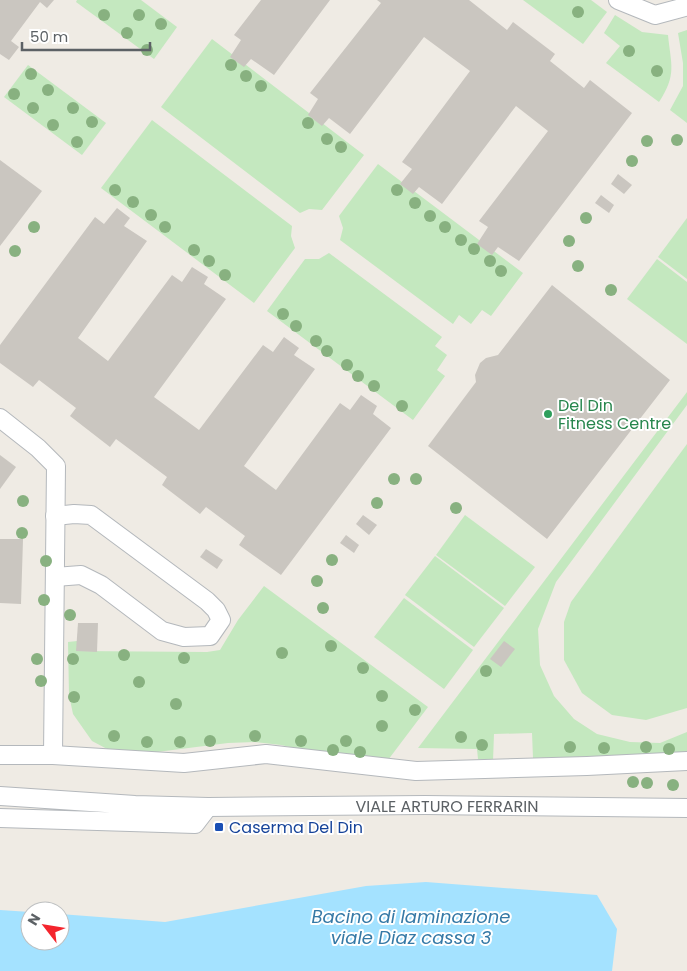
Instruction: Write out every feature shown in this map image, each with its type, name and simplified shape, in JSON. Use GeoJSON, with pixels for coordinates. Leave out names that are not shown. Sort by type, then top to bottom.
{"type":"FeatureCollection","features":[{"type":"Feature","properties":{"kind":"street"},"geometry":{"type":"LineString","coordinates":[[618,0],[655,15],[687,5]]}},
{"type":"Feature","properties":{"kind":"street"},"geometry":{"type":"LineString","coordinates":[[0,418],[38,448],[56,466],[53,755]]}},
{"type":"Feature","properties":{"kind":"street"},"geometry":{"type":"LineString","coordinates":[[55,516],[74,514],[91,516],[207,601],[216,610],[220,620],[210,636],[184,637],[162,631],[101,585],[81,575],[55,577]]}},
{"type":"Feature","properties":{"kind":"street"},"geometry":{"type":"LineString","coordinates":[[0,756],[53,755],[184,763],[266,754],[416,770],[687,762]]}},
{"type":"Feature","properties":{"kind":"street","name":"VIALE ARTURO FERRARIN"},"geometry":{"type":"LineString","coordinates":[[0,796],[135,805],[208,807],[425,805],[687,808]]}},
{"type":"Feature","properties":{"kind":"street"},"geometry":{"type":"LineString","coordinates":[[0,818],[195,824],[208,807]]}},
{"type":"Feature","properties":{"kind":"green space"},"geometry":{"type":"Polygon","coordinates":[[[77,0],[141,0],[177,27],[154,59],[76,2],[77,0]]]}},
{"type":"Feature","properties":{"kind":"green space"},"geometry":{"type":"Polygon","coordinates":[[[523,0],[591,0],[607,12],[583,44],[523,0]]]}},
{"type":"Feature","properties":{"kind":"green space"},"geometry":{"type":"Polygon","coordinates":[[[615,15],[642,32],[668,35],[671,77],[665,93],[659,102],[606,63],[620,46],[604,33],[615,15]]]}},
{"type":"Feature","properties":{"kind":"green space"},"geometry":{"type":"Polygon","coordinates":[[[687,30],[687,123],[670,110],[683,86],[683,63],[678,33],[687,30]]]}},
{"type":"Feature","properties":{"kind":"green space"},"geometry":{"type":"Polygon","coordinates":[[[212,39],[364,155],[322,210],[309,209],[300,213],[161,107],[212,39]]]}},
{"type":"Feature","properties":{"kind":"green space"},"geometry":{"type":"Polygon","coordinates":[[[28,65],[106,123],[82,155],[4,97],[28,65]]]}},
{"type":"Feature","properties":{"kind":"green space"},"geometry":{"type":"Polygon","coordinates":[[[152,120],[292,226],[291,236],[295,248],[254,303],[101,188],[152,120]]]}},
{"type":"Feature","properties":{"kind":"green space"},"geometry":{"type":"Polygon","coordinates":[[[378,164],[523,273],[491,316],[482,310],[471,324],[459,315],[453,324],[340,240],[343,228],[339,216],[378,164]]]}},
{"type":"Feature","properties":{"kind":"green space"},"geometry":{"type":"Polygon","coordinates":[[[687,218],[687,279],[658,257],[687,218]]]}},
{"type":"Feature","properties":{"kind":"green space"},"geometry":{"type":"Polygon","coordinates":[[[329,253],[442,337],[435,346],[447,355],[437,370],[445,376],[413,420],[267,311],[305,259],[319,259],[329,253]]]}},
{"type":"Feature","properties":{"kind":"green space"},"geometry":{"type":"Polygon","coordinates":[[[657,259],[687,282],[687,344],[627,299],[657,259]]]}},
{"type":"Feature","properties":{"kind":"green space"},"geometry":{"type":"Polygon","coordinates":[[[687,392],[687,405],[556,582],[538,629],[540,665],[554,696],[574,719],[597,734],[630,742],[660,743],[687,732],[687,754],[533,758],[532,733],[494,734],[493,761],[478,759],[477,749],[418,748],[687,392]]]}},
{"type":"Feature","properties":{"kind":"green space"},"geometry":{"type":"Polygon","coordinates":[[[687,444],[687,708],[646,720],[612,715],[582,693],[564,660],[564,622],[571,602],[687,444]]]}},
{"type":"Feature","properties":{"kind":"green space"},"geometry":{"type":"Polygon","coordinates":[[[465,515],[535,567],[505,606],[436,555],[465,515]]]}},
{"type":"Feature","properties":{"kind":"green space"},"geometry":{"type":"Polygon","coordinates":[[[435,556],[504,608],[474,647],[405,595],[435,556]]]}},
{"type":"Feature","properties":{"kind":"green space"},"geometry":{"type":"Polygon","coordinates":[[[264,586],[428,707],[388,760],[340,758],[281,745],[255,742],[228,743],[149,753],[109,750],[92,741],[73,714],[69,695],[68,642],[77,641],[77,651],[207,652],[220,650],[238,620],[264,586]]]}},
{"type":"Feature","properties":{"kind":"green space"},"geometry":{"type":"Polygon","coordinates":[[[404,598],[473,650],[444,689],[374,637],[404,598]]]}},
{"type":"Feature","properties":{"kind":"water","name":"Bacino di laminazione viale Diaz cassa 3"},"geometry":{"type":"Polygon","coordinates":[[[426,882],[597,895],[617,929],[612,971],[0,971],[0,910],[20,911],[20,951],[70,951],[70,915],[165,922],[366,886],[426,882]]]}},
{"type":"Feature","properties":{"kind":"building"},"geometry":{"type":"Polygon","coordinates":[[[0,0],[54,0],[47,8],[40,2],[11,41],[19,47],[9,60],[0,54],[0,0]]]}},
{"type":"Feature","properties":{"kind":"building"},"geometry":{"type":"Polygon","coordinates":[[[261,0],[330,0],[274,75],[251,59],[244,67],[230,57],[241,40],[234,35],[261,0]]]}},
{"type":"Feature","properties":{"kind":"building"},"geometry":{"type":"Polygon","coordinates":[[[377,0],[469,0],[507,30],[513,22],[555,54],[550,61],[584,88],[590,80],[632,113],[519,261],[498,247],[492,255],[477,244],[488,227],[479,221],[548,131],[516,106],[442,204],[419,187],[413,194],[400,184],[412,169],[402,162],[470,71],[424,37],[350,134],[329,118],[322,126],[308,115],[318,99],[310,93],[381,3],[377,0]]]}},
{"type":"Feature","properties":{"kind":"building"},"geometry":{"type":"Polygon","coordinates":[[[0,160],[42,191],[0,246],[0,160]]]}},
{"type":"Feature","properties":{"kind":"building"},"geometry":{"type":"Polygon","coordinates":[[[618,174],[632,185],[624,194],[611,184],[618,174]]]}},
{"type":"Feature","properties":{"kind":"building"},"geometry":{"type":"Polygon","coordinates":[[[601,195],[614,205],[609,213],[595,203],[601,195]]]}},
{"type":"Feature","properties":{"kind":"building"},"geometry":{"type":"Polygon","coordinates":[[[117,208],[130,218],[124,226],[147,241],[78,338],[108,361],[172,275],[182,282],[192,267],[208,277],[204,284],[226,299],[154,397],[199,430],[263,345],[273,352],[284,337],[299,348],[294,355],[315,369],[244,466],[276,490],[340,403],[350,410],[361,395],[377,406],[373,414],[391,428],[281,575],[239,545],[245,536],[206,507],[200,514],[162,485],[167,477],[116,439],[110,447],[70,416],[76,408],[39,380],[33,387],[0,363],[0,345],[95,217],[104,224],[117,208]]]}},
{"type":"Feature","properties":{"kind":"building","name":"Del Din Fitness Centre"},"geometry":{"type":"Polygon","coordinates":[[[552,285],[670,380],[547,539],[428,446],[476,382],[475,375],[480,363],[486,358],[498,355],[552,285]]]}},
{"type":"Feature","properties":{"kind":"building"},"geometry":{"type":"Polygon","coordinates":[[[0,455],[16,467],[0,489],[0,455]]]}},
{"type":"Feature","properties":{"kind":"building"},"geometry":{"type":"Polygon","coordinates":[[[363,515],[377,525],[369,535],[356,524],[363,515]]]}},
{"type":"Feature","properties":{"kind":"building"},"geometry":{"type":"Polygon","coordinates":[[[346,535],[359,545],[354,553],[340,543],[346,535]]]}},
{"type":"Feature","properties":{"kind":"building"},"geometry":{"type":"Polygon","coordinates":[[[0,539],[23,539],[21,604],[0,603],[0,539]]]}},
{"type":"Feature","properties":{"kind":"building"},"geometry":{"type":"Polygon","coordinates":[[[206,549],[223,560],[217,569],[200,557],[206,549]]]}},
{"type":"Feature","properties":{"kind":"building"},"geometry":{"type":"Polygon","coordinates":[[[78,623],[98,623],[97,652],[76,651],[78,623]]]}},
{"type":"Feature","properties":{"kind":"building"},"geometry":{"type":"Polygon","coordinates":[[[504,641],[515,649],[501,667],[490,659],[504,641]]]}},
{"type":"Feature","properties":{"kind":"place","name":"Del Din Fitness Centre"},"geometry":{"type":"Point","coordinates":[548,414]}},
{"type":"Feature","properties":{"kind":"place","name":"Caserma Del Din"},"geometry":{"type":"Point","coordinates":[219,827]}}]}
